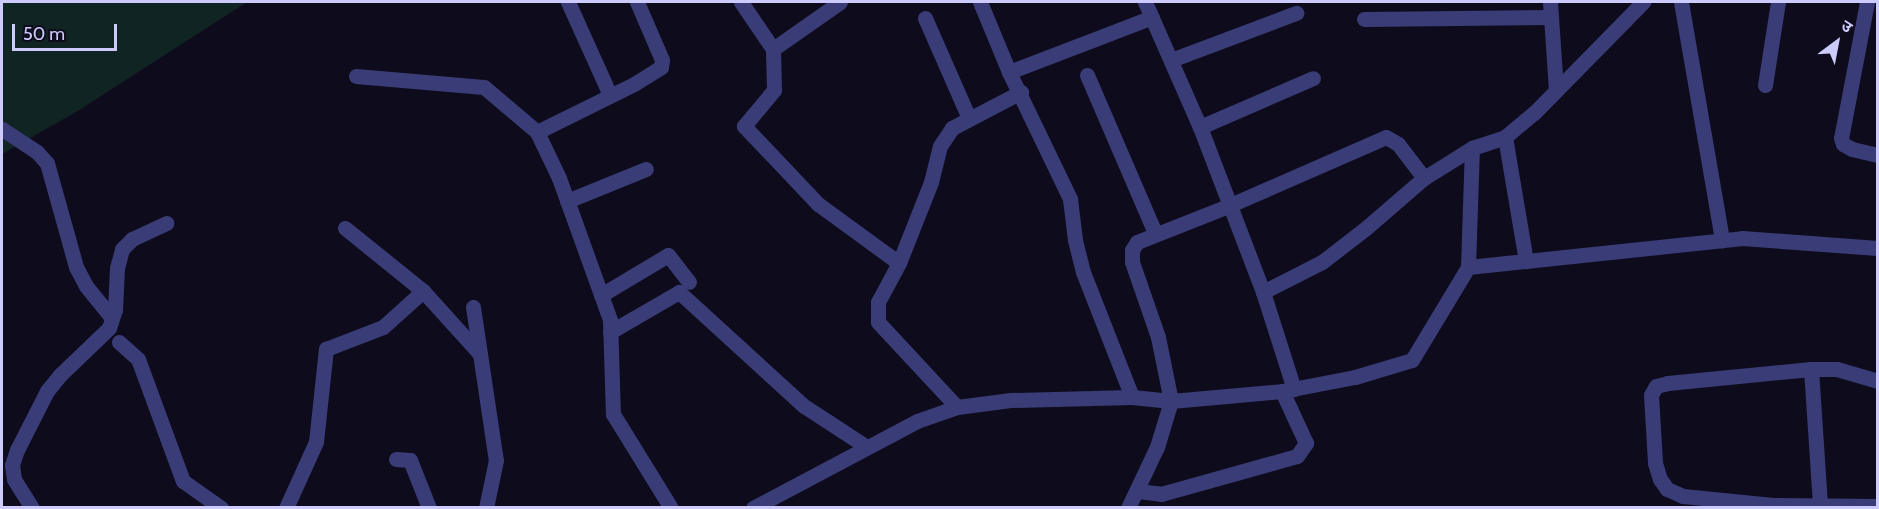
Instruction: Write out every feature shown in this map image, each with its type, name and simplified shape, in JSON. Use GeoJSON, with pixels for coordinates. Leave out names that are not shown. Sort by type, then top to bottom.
{"type":"FeatureCollection","features":[{"type":"Feature","properties":{"kind":"street"},"geometry":{"type":"LineString","coordinates":[[568,2],[610,95]]}},
{"type":"Feature","properties":{"kind":"street"},"geometry":{"type":"LineString","coordinates":[[537,132],[649,76],[662,66],[662,60],[637,2]]}},
{"type":"Feature","properties":{"kind":"street"},"geometry":{"type":"LineString","coordinates":[[741,2],[773,49],[774,90],[744,126],[818,204],[898,263]]}},
{"type":"Feature","properties":{"kind":"street"},"geometry":{"type":"LineString","coordinates":[[773,49],[840,2]]}},
{"type":"Feature","properties":{"kind":"street"},"geometry":{"type":"LineString","coordinates":[[980,2],[1009,72],[1021,92],[1070,199],[1075,240],[1083,273],[1132,397]]}},
{"type":"Feature","properties":{"kind":"street"},"geometry":{"type":"LineString","coordinates":[[1263,292],[1322,262],[1424,178],[1472,148],[1505,137],[1534,113],[1643,2]]}},
{"type":"Feature","properties":{"kind":"street"},"geometry":{"type":"LineString","coordinates":[[1681,2],[1722,240]]}},
{"type":"Feature","properties":{"kind":"street"},"geometry":{"type":"LineString","coordinates":[[1765,85],[1778,2]]}},
{"type":"Feature","properties":{"kind":"street"},"geometry":{"type":"LineString","coordinates":[[1867,2],[1841,138],[1843,144],[1852,149],[1878,154]]}},
{"type":"Feature","properties":{"kind":"street"},"geometry":{"type":"LineString","coordinates":[[1009,72],[1148,9],[1200,127],[1228,206],[1263,292],[1288,390],[1305,443],[1297,456],[1161,501],[1137,491]]}},
{"type":"Feature","properties":{"kind":"street"},"geometry":{"type":"LineString","coordinates":[[1364,19],[1550,9],[1556,89]]}},
{"type":"Feature","properties":{"kind":"street"},"geometry":{"type":"LineString","coordinates":[[1171,60],[1296,13]]}},
{"type":"Feature","properties":{"kind":"street"},"geometry":{"type":"LineString","coordinates":[[925,18],[969,118]]}},
{"type":"Feature","properties":{"kind":"street"},"geometry":{"type":"LineString","coordinates":[[1087,75],[1155,233]]}},
{"type":"Feature","properties":{"kind":"street"},"geometry":{"type":"LineString","coordinates":[[356,76],[484,87],[537,132],[567,201],[610,320],[613,414],[671,507]]}},
{"type":"Feature","properties":{"kind":"street"},"geometry":{"type":"LineString","coordinates":[[1200,127],[1313,78]]}},
{"type":"Feature","properties":{"kind":"street"},"geometry":{"type":"LineString","coordinates":[[957,407],[878,322],[878,302],[898,263],[931,182],[940,146],[952,128],[1021,92]]}},
{"type":"Feature","properties":{"kind":"street"},"geometry":{"type":"LineString","coordinates":[[2,129],[37,152],[47,164],[76,267],[86,286],[112,318]]}},
{"type":"Feature","properties":{"kind":"street"},"geometry":{"type":"LineString","coordinates":[[1128,507],[1156,447],[1171,401],[1158,337],[1132,262],[1132,250],[1137,242],[1228,206],[1386,137],[1398,144],[1424,178]]}},
{"type":"Feature","properties":{"kind":"street"},"geometry":{"type":"LineString","coordinates":[[1505,137],[1526,261]]}},
{"type":"Feature","properties":{"kind":"street"},"geometry":{"type":"LineString","coordinates":[[753,507],[917,421],[957,407],[1011,400],[1132,397],[1171,401],[1288,390],[1355,377],[1412,360],[1468,267],[1472,148]]}},
{"type":"Feature","properties":{"kind":"street"},"geometry":{"type":"LineString","coordinates":[[567,201],[646,169]]}},
{"type":"Feature","properties":{"kind":"street"},"geometry":{"type":"LineString","coordinates":[[32,507],[14,479],[12,465],[17,450],[47,391],[60,375],[103,334],[112,318],[122,249],[132,239],[166,223]]}},
{"type":"Feature","properties":{"kind":"street"},"geometry":{"type":"LineString","coordinates":[[345,228],[423,291],[480,354]]}},
{"type":"Feature","properties":{"kind":"street"},"geometry":{"type":"LineString","coordinates":[[1468,267],[1742,238],[1878,248]]}},
{"type":"Feature","properties":{"kind":"street"},"geometry":{"type":"LineString","coordinates":[[601,295],[668,255],[688,282]]}},
{"type":"Feature","properties":{"kind":"street"},"geometry":{"type":"LineString","coordinates":[[286,507],[316,442],[326,349],[383,327],[423,291]]}},
{"type":"Feature","properties":{"kind":"street"},"geometry":{"type":"LineString","coordinates":[[610,333],[679,292],[804,406],[867,447]]}},
{"type":"Feature","properties":{"kind":"street"},"geometry":{"type":"LineString","coordinates":[[473,307],[496,460],[486,507]]}},
{"type":"Feature","properties":{"kind":"street"},"geometry":{"type":"LineString","coordinates":[[119,342],[138,359],[183,482],[220,507]]}},
{"type":"Feature","properties":{"kind":"street"},"geometry":{"type":"LineString","coordinates":[[1878,381],[1837,369],[1811,369],[1668,383],[1656,386],[1651,394],[1655,463],[1660,479],[1667,489],[1683,496],[1773,506],[1820,504],[1878,506]]}},
{"type":"Feature","properties":{"kind":"street"},"geometry":{"type":"LineString","coordinates":[[1811,369],[1820,504]]}},
{"type":"Feature","properties":{"kind":"street"},"geometry":{"type":"LineString","coordinates":[[396,459],[410,460],[429,507]]}},
{"type":"Feature","properties":{"kind":"green space"},"geometry":{"type":"Polygon","coordinates":[[[2,2],[247,2],[76,112],[2,154],[2,2]]]}}]}
